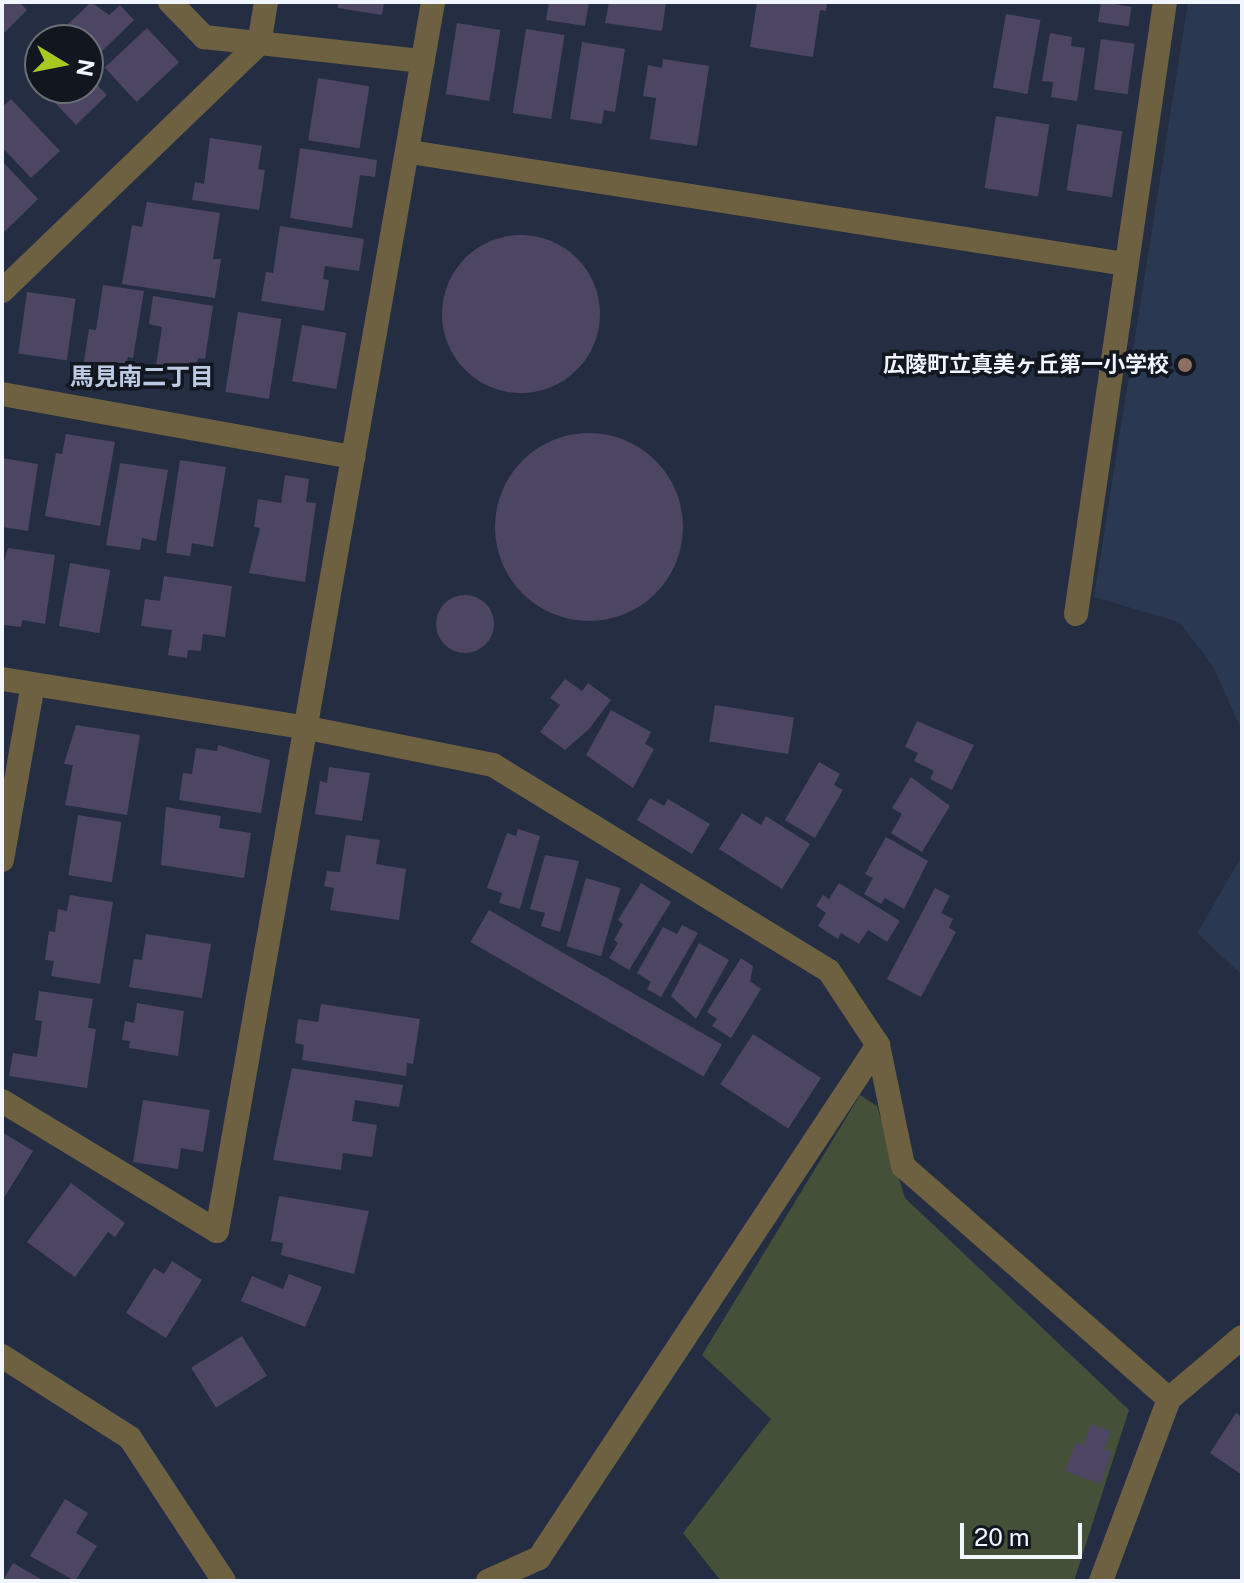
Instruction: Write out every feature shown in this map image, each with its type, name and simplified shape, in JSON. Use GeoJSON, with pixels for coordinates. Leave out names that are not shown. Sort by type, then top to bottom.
{"type":"FeatureCollection","features":[{"type":"Feature","properties":{"kind":"street"},"geometry":{"type":"LineString","coordinates":[[170,2],[204,37],[423,61]]}},
{"type":"Feature","properties":{"kind":"street"},"geometry":{"type":"LineString","coordinates":[[2,291],[259,44],[266,2]]}},
{"type":"Feature","properties":{"kind":"street"},"geometry":{"type":"LineString","coordinates":[[2,1101],[217,1231],[303,727],[410,152],[433,2]]}},
{"type":"Feature","properties":{"kind":"street"},"geometry":{"type":"LineString","coordinates":[[1076,614],[1165,2]]}},
{"type":"Feature","properties":{"kind":"street"},"geometry":{"type":"LineString","coordinates":[[410,152],[1125,264]]}},
{"type":"Feature","properties":{"kind":"street"},"geometry":{"type":"LineString","coordinates":[[2,394],[353,457]]}},
{"type":"Feature","properties":{"kind":"street"},"geometry":{"type":"LineString","coordinates":[[2,679],[303,727],[493,765],[829,971],[878,1045],[903,1166],[1169,1399]]}},
{"type":"Feature","properties":{"kind":"street"},"geometry":{"type":"LineString","coordinates":[[2,860],[33,685]]}},
{"type":"Feature","properties":{"kind":"street"},"geometry":{"type":"LineString","coordinates":[[488,1581],[539,1558],[878,1045]]}},
{"type":"Feature","properties":{"kind":"street"},"geometry":{"type":"LineString","coordinates":[[1101,1581],[1169,1399],[1242,1337]]}},
{"type":"Feature","properties":{"kind":"street"},"geometry":{"type":"LineString","coordinates":[[2,1356],[130,1438],[224,1581]]}},
{"type":"Feature","properties":{"kind":"shaded area","name":"広陵町立真美ヶ丘第一小学校"},"geometry":{"type":"Polygon","coordinates":[[[1188,2],[1242,2],[1242,731],[1213,666],[1179,622],[1094,597],[1188,2]]]}},
{"type":"Feature","properties":{"kind":"shaded area"},"geometry":{"type":"Polygon","coordinates":[[[1242,856],[1242,975],[1197,933],[1242,856]]]}},
{"type":"Feature","properties":{"kind":"green space"},"geometry":{"type":"Polygon","coordinates":[[[860,1095],[877,1106],[905,1198],[1129,1410],[1074,1581],[721,1581],[683,1533],[771,1419],[702,1355],[860,1095]]]}},
{"type":"Feature","properties":{"kind":"building"},"geometry":{"type":"Polygon","coordinates":[[[2,2],[19,2],[27,10],[2,35],[2,2]]]}},
{"type":"Feature","properties":{"kind":"building"},"geometry":{"type":"Polygon","coordinates":[[[91,2],[109,15],[120,5],[134,20],[104,49],[104,24],[68,24],[91,2]]]}},
{"type":"Feature","properties":{"kind":"building"},"geometry":{"type":"Polygon","coordinates":[[[338,2],[384,2],[382,15],[338,8],[338,2]]]}},
{"type":"Feature","properties":{"kind":"building"},"geometry":{"type":"Polygon","coordinates":[[[549,2],[589,2],[585,26],[546,20],[549,2]]]}},
{"type":"Feature","properties":{"kind":"building"},"geometry":{"type":"Polygon","coordinates":[[[609,2],[666,2],[662,31],[605,23],[609,2]]]}},
{"type":"Feature","properties":{"kind":"building"},"geometry":{"type":"Polygon","coordinates":[[[757,2],[827,2],[826,11],[820,10],[813,57],[750,47],[757,2]]]}},
{"type":"Feature","properties":{"kind":"building"},"geometry":{"type":"Polygon","coordinates":[[[1101,2],[1132,7],[1128,27],[1098,22],[1101,2]]]}},
{"type":"Feature","properties":{"kind":"building"},"geometry":{"type":"Polygon","coordinates":[[[1006,14],[1040,20],[1027,94],[993,88],[1006,14]]]}},
{"type":"Feature","properties":{"kind":"building"},"geometry":{"type":"Polygon","coordinates":[[[457,23],[500,30],[489,101],[446,94],[457,23]]]}},
{"type":"Feature","properties":{"kind":"building"},"geometry":{"type":"Polygon","coordinates":[[[147,28],[179,62],[137,102],[105,68],[147,28]]]}},
{"type":"Feature","properties":{"kind":"building"},"geometry":{"type":"Polygon","coordinates":[[[526,29],[565,35],[551,119],[513,113],[526,29]]]}},
{"type":"Feature","properties":{"kind":"building"},"geometry":{"type":"Polygon","coordinates":[[[1050,33],[1072,37],[1071,46],[1085,48],[1077,101],[1051,97],[1053,82],[1042,81],[1050,33]]]}},
{"type":"Feature","properties":{"kind":"building"},"geometry":{"type":"Polygon","coordinates":[[[1101,39],[1135,44],[1128,94],[1094,90],[1101,39]]]}},
{"type":"Feature","properties":{"kind":"building"},"geometry":{"type":"Polygon","coordinates":[[[582,42],[625,49],[615,112],[604,110],[602,124],[570,119],[582,42]]]}},
{"type":"Feature","properties":{"kind":"building"},"geometry":{"type":"Polygon","coordinates":[[[663,59],[709,66],[697,146],[650,139],[656,98],[643,96],[648,65],[662,68],[663,59]]]}},
{"type":"Feature","properties":{"kind":"building"},"geometry":{"type":"Polygon","coordinates":[[[318,78],[369,86],[360,148],[308,140],[318,78]]]}},
{"type":"Feature","properties":{"kind":"building"},"geometry":{"type":"Polygon","coordinates":[[[11,99],[60,151],[31,178],[2,147],[2,107],[11,99]]]}},
{"type":"Feature","properties":{"kind":"building"},"geometry":{"type":"Polygon","coordinates":[[[56,104],[98,104],[76,125],[56,104]]]}},
{"type":"Feature","properties":{"kind":"building"},"geometry":{"type":"Polygon","coordinates":[[[996,116],[1049,124],[1038,197],[985,188],[996,116]]]}},
{"type":"Feature","properties":{"kind":"building"},"geometry":{"type":"Polygon","coordinates":[[[1077,124],[1122,131],[1112,197],[1067,190],[1077,124]]]}},
{"type":"Feature","properties":{"kind":"building"},"geometry":{"type":"Polygon","coordinates":[[[210,138],[262,146],[258,169],[265,170],[259,210],[192,200],[195,182],[204,184],[210,138]]]}},
{"type":"Feature","properties":{"kind":"building"},"geometry":{"type":"Polygon","coordinates":[[[300,148],[377,160],[375,177],[360,175],[352,228],[290,218],[300,148]]]}},
{"type":"Feature","properties":{"kind":"building"},"geometry":{"type":"Polygon","coordinates":[[[2,161],[38,199],[2,234],[2,161]]]}},
{"type":"Feature","properties":{"kind":"building"},"geometry":{"type":"Polygon","coordinates":[[[147,202],[220,213],[213,259],[221,259],[215,298],[122,284],[132,225],[142,227],[147,202]]]}},
{"type":"Feature","properties":{"kind":"building"},"geometry":{"type":"Polygon","coordinates":[[[280,226],[364,239],[359,271],[325,266],[323,279],[329,280],[324,311],[261,301],[266,272],[273,273],[280,226]]]}},
{"type":"Feature","properties":{"kind":"building"},"geometry":{"type":"Polygon","coordinates":[[[521,235],[551,241],[577,258],[594,284],[600,314],[594,344],[577,370],[551,387],[521,393],[491,387],[465,370],[448,344],[442,314],[448,284],[465,258],[491,241],[521,235]]]}},
{"type":"Feature","properties":{"kind":"building"},"geometry":{"type":"Polygon","coordinates":[[[103,285],[144,291],[133,358],[128,357],[126,365],[108,363],[107,371],[83,367],[89,329],[96,330],[103,285]]]}},
{"type":"Feature","properties":{"kind":"building"},"geometry":{"type":"Polygon","coordinates":[[[27,292],[76,299],[67,360],[18,353],[27,292]]]}},
{"type":"Feature","properties":{"kind":"building"},"geometry":{"type":"Polygon","coordinates":[[[153,296],[213,306],[205,359],[198,358],[196,371],[156,365],[162,327],[149,324],[153,296]]]}},
{"type":"Feature","properties":{"kind":"building"},"geometry":{"type":"Polygon","coordinates":[[[238,312],[281,319],[269,399],[225,392],[238,312]]]}},
{"type":"Feature","properties":{"kind":"building"},"geometry":{"type":"Polygon","coordinates":[[[302,325],[346,333],[336,389],[292,381],[302,325]]]}},
{"type":"Feature","properties":{"kind":"building"},"geometry":{"type":"Polygon","coordinates":[[[589,433],[625,440],[656,460],[676,491],[683,527],[676,563],[656,594],[625,614],[589,621],[553,614],[522,594],[502,563],[495,527],[502,491],[522,460],[553,440],[589,433]]]}},
{"type":"Feature","properties":{"kind":"building"},"geometry":{"type":"Polygon","coordinates":[[[66,434],[115,442],[100,526],[45,516],[56,453],[62,454],[66,434]]]}},
{"type":"Feature","properties":{"kind":"building"},"geometry":{"type":"Polygon","coordinates":[[[2,458],[38,464],[28,531],[2,527],[2,458]]]}},
{"type":"Feature","properties":{"kind":"building"},"geometry":{"type":"Polygon","coordinates":[[[180,460],[226,467],[213,547],[192,543],[190,556],[166,553],[180,460]]]}},
{"type":"Feature","properties":{"kind":"building"},"geometry":{"type":"Polygon","coordinates":[[[120,463],[168,470],[156,541],[142,538],[140,550],[106,545],[120,463]]]}},
{"type":"Feature","properties":{"kind":"building"},"geometry":{"type":"Polygon","coordinates":[[[285,475],[309,479],[306,502],[316,503],[305,582],[249,573],[260,528],[254,527],[258,499],[281,503],[285,475]]]}},
{"type":"Feature","properties":{"kind":"building"},"geometry":{"type":"Polygon","coordinates":[[[8,548],[55,555],[45,624],[22,620],[21,627],[4,625],[2,568],[8,548]]]}},
{"type":"Feature","properties":{"kind":"building"},"geometry":{"type":"Polygon","coordinates":[[[70,563],[110,570],[99,633],[59,626],[70,563]]]}},
{"type":"Feature","properties":{"kind":"building"},"geometry":{"type":"Polygon","coordinates":[[[164,576],[232,586],[225,637],[203,634],[201,651],[188,650],[187,658],[168,655],[172,630],[141,626],[145,599],[160,601],[164,576]]]}},
{"type":"Feature","properties":{"kind":"building"},"geometry":{"type":"Polygon","coordinates":[[[465,595],[486,603],[494,624],[486,645],[465,653],[444,645],[436,624],[444,603],[465,595]]]}},
{"type":"Feature","properties":{"kind":"building"},"geometry":{"type":"Polygon","coordinates":[[[565,679],[582,691],[588,683],[611,700],[589,729],[565,750],[540,732],[560,705],[550,698],[565,679]]]}},
{"type":"Feature","properties":{"kind":"building"},"geometry":{"type":"Polygon","coordinates":[[[715,705],[794,718],[788,754],[709,742],[715,705]]]}},
{"type":"Feature","properties":{"kind":"building"},"geometry":{"type":"Polygon","coordinates":[[[611,710],[651,732],[645,744],[654,749],[633,788],[586,755],[611,710]]]}},
{"type":"Feature","properties":{"kind":"building"},"geometry":{"type":"Polygon","coordinates":[[[917,721],[974,745],[952,790],[930,779],[934,771],[914,761],[918,753],[905,747],[917,721]]]}},
{"type":"Feature","properties":{"kind":"building"},"geometry":{"type":"Polygon","coordinates":[[[76,725],[140,735],[127,815],[65,805],[73,765],[64,764],[76,725]]]}},
{"type":"Feature","properties":{"kind":"building"},"geometry":{"type":"Polygon","coordinates":[[[218,745],[270,760],[261,813],[179,800],[183,773],[192,774],[196,748],[217,751],[218,745]]]}},
{"type":"Feature","properties":{"kind":"building"},"geometry":{"type":"Polygon","coordinates":[[[819,762],[840,774],[834,785],[843,790],[815,838],[785,820],[819,762]]]}},
{"type":"Feature","properties":{"kind":"building"},"geometry":{"type":"Polygon","coordinates":[[[329,767],[370,773],[362,821],[315,814],[320,781],[327,783],[329,767]]]}},
{"type":"Feature","properties":{"kind":"building"},"geometry":{"type":"Polygon","coordinates":[[[911,777],[950,806],[922,852],[891,833],[902,814],[892,808],[911,777]]]}},
{"type":"Feature","properties":{"kind":"building"},"geometry":{"type":"Polygon","coordinates":[[[650,798],[664,806],[668,799],[710,824],[692,854],[637,820],[650,798]]]}},
{"type":"Feature","properties":{"kind":"building"},"geometry":{"type":"Polygon","coordinates":[[[166,807],[221,816],[219,828],[251,833],[244,878],[161,865],[166,807]]]}},
{"type":"Feature","properties":{"kind":"building"},"geometry":{"type":"Polygon","coordinates":[[[742,813],[761,825],[766,816],[810,844],[782,889],[719,849],[742,813]]]}},
{"type":"Feature","properties":{"kind":"building"},"geometry":{"type":"Polygon","coordinates":[[[78,815],[121,822],[112,882],[68,875],[78,815]]]}},
{"type":"Feature","properties":{"kind":"building"},"geometry":{"type":"Polygon","coordinates":[[[518,829],[540,836],[520,909],[499,903],[502,893],[487,888],[507,833],[516,836],[518,829]]]}},
{"type":"Feature","properties":{"kind":"building"},"geometry":{"type":"Polygon","coordinates":[[[346,835],[380,840],[376,864],[406,869],[399,920],[330,910],[334,888],[324,886],[327,871],[340,872],[346,835]]]}},
{"type":"Feature","properties":{"kind":"building"},"geometry":{"type":"Polygon","coordinates":[[[886,837],[928,861],[904,909],[885,898],[881,904],[864,894],[873,878],[865,874],[886,837]]]}},
{"type":"Feature","properties":{"kind":"building"},"geometry":{"type":"Polygon","coordinates":[[[545,855],[579,861],[560,932],[541,926],[545,913],[530,909],[545,855]]]}},
{"type":"Feature","properties":{"kind":"building"},"geometry":{"type":"Polygon","coordinates":[[[586,878],[621,888],[601,956],[566,946],[586,878]]]}},
{"type":"Feature","properties":{"kind":"building"},"geometry":{"type":"Polygon","coordinates":[[[641,883],[671,902],[629,970],[609,958],[618,943],[614,940],[623,924],[618,920],[641,883]]]}},
{"type":"Feature","properties":{"kind":"building"},"geometry":{"type":"Polygon","coordinates":[[[839,883],[900,921],[887,942],[868,930],[859,944],[841,933],[838,939],[818,926],[826,913],[816,906],[823,895],[829,899],[839,883]]]}},
{"type":"Feature","properties":{"kind":"building"},"geometry":{"type":"Polygon","coordinates":[[[935,888],[950,896],[941,913],[953,919],[949,928],[956,932],[921,997],[887,979],[935,888]]]}},
{"type":"Feature","properties":{"kind":"building"},"geometry":{"type":"Polygon","coordinates":[[[70,895],[113,902],[100,984],[51,976],[54,961],[45,960],[49,931],[55,932],[58,909],[67,911],[70,895]]]}},
{"type":"Feature","properties":{"kind":"building"},"geometry":{"type":"Polygon","coordinates":[[[489,910],[722,1044],[703,1077],[470,942],[489,910]]]}},
{"type":"Feature","properties":{"kind":"building"},"geometry":{"type":"Polygon","coordinates":[[[682,925],[698,933],[661,997],[647,989],[651,982],[637,973],[663,927],[677,934],[682,925]]]}},
{"type":"Feature","properties":{"kind":"building"},"geometry":{"type":"Polygon","coordinates":[[[146,934],[211,944],[202,998],[129,987],[134,959],[142,960],[146,934]]]}},
{"type":"Feature","properties":{"kind":"building"},"geometry":{"type":"Polygon","coordinates":[[[699,943],[729,960],[696,1019],[671,996],[699,943]]]}},
{"type":"Feature","properties":{"kind":"building"},"geometry":{"type":"Polygon","coordinates":[[[741,958],[753,966],[750,981],[761,989],[731,1038],[712,1026],[717,1019],[707,1012],[741,958]]]}},
{"type":"Feature","properties":{"kind":"building"},"geometry":{"type":"Polygon","coordinates":[[[39,991],[93,999],[88,1028],[96,1029],[87,1088],[9,1076],[13,1053],[37,1057],[42,1021],[35,1020],[39,991]]]}},
{"type":"Feature","properties":{"kind":"building"},"geometry":{"type":"Polygon","coordinates":[[[137,1003],[184,1011],[178,1056],[129,1048],[130,1041],[122,1040],[125,1021],[134,1023],[137,1003]]]}},
{"type":"Feature","properties":{"kind":"building"},"geometry":{"type":"Polygon","coordinates":[[[321,1004],[420,1019],[413,1064],[407,1063],[406,1076],[302,1060],[304,1045],[295,1043],[298,1019],[318,1022],[321,1004]]]}},
{"type":"Feature","properties":{"kind":"building"},"geometry":{"type":"Polygon","coordinates":[[[753,1034],[821,1078],[788,1128],[720,1084],[753,1034]]]}},
{"type":"Feature","properties":{"kind":"building"},"geometry":{"type":"Polygon","coordinates":[[[292,1068],[403,1085],[399,1107],[355,1100],[352,1121],[377,1125],[372,1157],[343,1153],[341,1170],[273,1160],[292,1068]]]}},
{"type":"Feature","properties":{"kind":"building"},"geometry":{"type":"Polygon","coordinates":[[[143,1100],[210,1110],[203,1152],[181,1148],[178,1169],[133,1162],[143,1100]]]}},
{"type":"Feature","properties":{"kind":"building"},"geometry":{"type":"Polygon","coordinates":[[[2,1132],[33,1151],[2,1201],[2,1132]]]}},
{"type":"Feature","properties":{"kind":"building"},"geometry":{"type":"Polygon","coordinates":[[[71,1183],[125,1223],[115,1237],[108,1232],[75,1277],[27,1242],[71,1183]]]}},
{"type":"Feature","properties":{"kind":"building"},"geometry":{"type":"Polygon","coordinates":[[[279,1196],[369,1211],[354,1274],[281,1255],[283,1243],[271,1241],[279,1196]]]}},
{"type":"Feature","properties":{"kind":"building"},"geometry":{"type":"Polygon","coordinates":[[[172,1261],[202,1280],[166,1338],[126,1313],[154,1268],[164,1274],[172,1261]]]}},
{"type":"Feature","properties":{"kind":"building"},"geometry":{"type":"Polygon","coordinates":[[[289,1274],[322,1287],[305,1327],[241,1301],[252,1276],[283,1289],[289,1274]]]}},
{"type":"Feature","properties":{"kind":"building"},"geometry":{"type":"Polygon","coordinates":[[[242,1336],[267,1376],[216,1408],[191,1368],[242,1336]]]}},
{"type":"Feature","properties":{"kind":"building"},"geometry":{"type":"Polygon","coordinates":[[[1236,1413],[1242,1417],[1242,1475],[1210,1453],[1236,1413]]]}},
{"type":"Feature","properties":{"kind":"building"},"geometry":{"type":"Polygon","coordinates":[[[1091,1424],[1111,1431],[1104,1449],[1112,1452],[1101,1484],[1065,1471],[1076,1442],[1084,1445],[1091,1424]]]}},
{"type":"Feature","properties":{"kind":"building"},"geometry":{"type":"Polygon","coordinates":[[[65,1499],[88,1513],[76,1533],[97,1546],[75,1581],[30,1556],[65,1499]]]}},
{"type":"Feature","properties":{"kind":"building"},"geometry":{"type":"Polygon","coordinates":[[[13,1563],[44,1581],[3,1581],[13,1563]]]}},
{"type":"Feature","properties":{"kind":"place","name":"広陵町立真美ヶ丘第一小学校"},"geometry":{"type":"Point","coordinates":[1185,365]}},
{"type":"Feature","properties":{"kind":"district","name":"馬見南二丁目"},"geometry":{"type":"Point","coordinates":[142,377]}}]}
